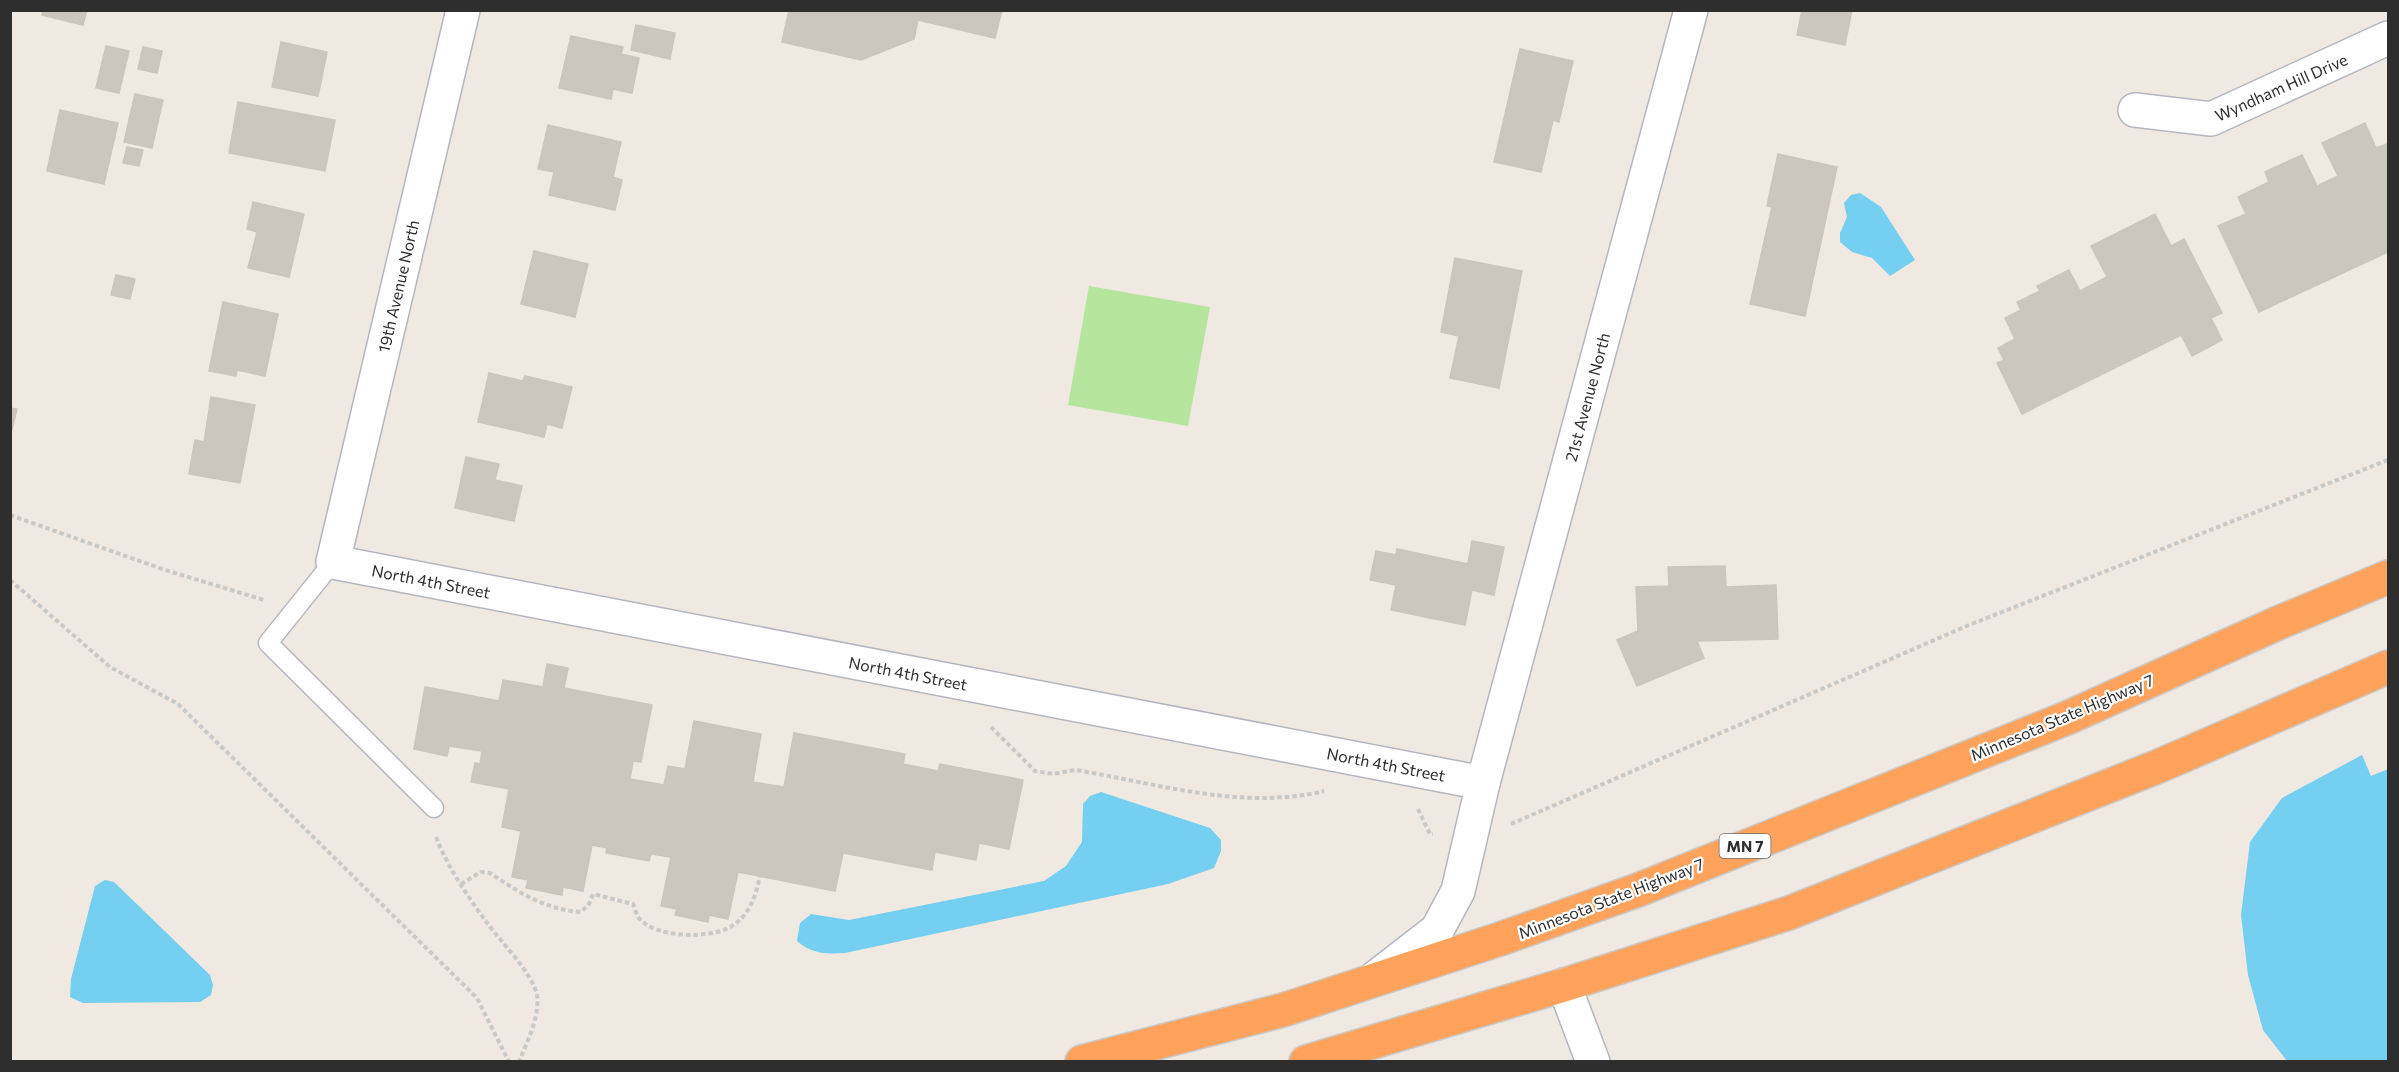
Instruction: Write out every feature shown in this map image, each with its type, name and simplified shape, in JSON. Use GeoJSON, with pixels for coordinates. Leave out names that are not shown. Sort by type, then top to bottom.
{"type":"FeatureCollection","features":[{"type":"Feature","properties":{"kind":"highway","name":"Minnesota State Highway 7"},"geometry":{"type":"LineString","coordinates":[[1082,1062],[1283,1010],[1638,890],[2067,718],[2278,622],[2388,577]]}},
{"type":"Feature","properties":{"kind":"highway"},"geometry":{"type":"LineString","coordinates":[[1306,1062],[1564,985],[1788,913],[2159,766],[2388,667]]}},
{"type":"Feature","properties":{"kind":"street","name":"19th Avenue North"},"geometry":{"type":"LineString","coordinates":[[333,562],[463,10]]}},
{"type":"Feature","properties":{"kind":"street","name":"21st Avenue North"},"geometry":{"type":"LineString","coordinates":[[1370,981],[1437,930],[1458,891],[1484,783],[1691,10]]}},
{"type":"Feature","properties":{"kind":"street","name":"Wyndham Hill Drive"},"geometry":{"type":"LineString","coordinates":[[2135,110],[2211,119],[2388,38]]}},
{"type":"Feature","properties":{"kind":"street","name":"North 4th Street"},"geometry":{"type":"LineString","coordinates":[[333,562],[1484,783]]}},
{"type":"Feature","properties":{"kind":"street"},"geometry":{"type":"LineString","coordinates":[[1564,985],[1593,1062]]}},
{"type":"Feature","properties":{"kind":"lane"},"geometry":{"type":"LineString","coordinates":[[333,562],[268,643],[434,808]]}},
{"type":"Feature","properties":{"kind":"path"},"geometry":{"type":"LineString","coordinates":[[1410,803],[1421,811],[1430,834],[1470,842],[1969,625],[2388,460]]}},
{"type":"Feature","properties":{"kind":"path"},"geometry":{"type":"LineString","coordinates":[[10,515],[165,570],[296,608]]}},
{"type":"Feature","properties":{"kind":"path"},"geometry":{"type":"LineString","coordinates":[[10,580],[110,667],[178,704],[477,998],[509,1062]]}},
{"type":"Feature","properties":{"kind":"path"},"geometry":{"type":"LineString","coordinates":[[984,720],[1035,771],[1053,774],[1075,770],[1216,795],[1268,800],[1326,790]]}},
{"type":"Feature","properties":{"kind":"path"},"geometry":{"type":"LineString","coordinates":[[434,808],[433,831],[443,855],[461,885],[527,976],[537,995],[535,1017],[519,1062]]}},
{"type":"Feature","properties":{"kind":"path"},"geometry":{"type":"LineString","coordinates":[[461,885],[482,872],[490,873],[542,904],[565,911],[581,912],[589,904],[593,894],[633,904],[639,918],[654,928],[704,936],[735,925],[747,912],[756,895],[760,876]]}},
{"type":"Feature","properties":{"kind":"green space"},"geometry":{"type":"Polygon","coordinates":[[[1089,286],[1210,307],[1188,426],[1068,405],[1089,286]]]}},
{"type":"Feature","properties":{"kind":"water"},"geometry":{"type":"Polygon","coordinates":[[[1860,193],[1881,207],[1915,260],[1890,276],[1872,258],[1852,252],[1840,242],[1840,233],[1847,217],[1844,203],[1851,195],[1860,193]]]}},
{"type":"Feature","properties":{"kind":"water"},"geometry":{"type":"Polygon","coordinates":[[[2362,755],[2371,776],[2388,769],[2388,1061],[2287,1061],[2263,1030],[2248,975],[2241,915],[2250,842],[2282,798],[2362,755]]]}},
{"type":"Feature","properties":{"kind":"water"},"geometry":{"type":"Polygon","coordinates":[[[1101,792],[1210,828],[1221,840],[1221,851],[1214,868],[1168,884],[845,953],[820,952],[797,941],[800,923],[811,914],[849,920],[1044,881],[1066,866],[1082,842],[1083,804],[1090,796],[1101,792]]]}},
{"type":"Feature","properties":{"kind":"water"},"geometry":{"type":"Polygon","coordinates":[[[105,880],[114,882],[210,975],[213,985],[211,995],[200,1002],[83,1003],[70,997],[71,979],[95,886],[105,880]]]}},
{"type":"Feature","properties":{"kind":"building"},"geometry":{"type":"Polygon","coordinates":[[[43,10],[87,10],[83,25],[42,15],[43,10]]]}},
{"type":"Feature","properties":{"kind":"building"},"geometry":{"type":"Polygon","coordinates":[[[789,10],[1002,10],[995,38],[918,20],[914,39],[861,60],[782,42],[789,10]]]}},
{"type":"Feature","properties":{"kind":"building"},"geometry":{"type":"Polygon","coordinates":[[[1802,10],[1852,10],[1845,45],[1797,35],[1802,10]]]}},
{"type":"Feature","properties":{"kind":"building"},"geometry":{"type":"Polygon","coordinates":[[[636,25],[675,33],[670,59],[631,50],[636,25]]]}},
{"type":"Feature","properties":{"kind":"building"},"geometry":{"type":"Polygon","coordinates":[[[571,36],[623,47],[621,54],[639,58],[632,93],[613,89],[611,99],[559,88],[571,36]]]}},
{"type":"Feature","properties":{"kind":"building"},"geometry":{"type":"Polygon","coordinates":[[[281,42],[327,52],[318,96],[272,87],[281,42]]]}},
{"type":"Feature","properties":{"kind":"building"},"geometry":{"type":"Polygon","coordinates":[[[106,46],[129,51],[119,93],[96,88],[106,46]]]}},
{"type":"Feature","properties":{"kind":"building"},"geometry":{"type":"Polygon","coordinates":[[[143,47],[162,51],[157,73],[138,69],[143,47]]]}},
{"type":"Feature","properties":{"kind":"building"},"geometry":{"type":"Polygon","coordinates":[[[1520,49],[1573,61],[1559,122],[1553,120],[1541,172],[1494,162],[1520,49]]]}},
{"type":"Feature","properties":{"kind":"building"},"geometry":{"type":"Polygon","coordinates":[[[135,94],[163,100],[152,148],[124,142],[135,94]]]}},
{"type":"Feature","properties":{"kind":"building"},"geometry":{"type":"Polygon","coordinates":[[[238,102],[335,120],[325,171],[229,153],[238,102]]]}},
{"type":"Feature","properties":{"kind":"building"},"geometry":{"type":"Polygon","coordinates":[[[60,110],[118,123],[104,184],[47,171],[60,110]]]}},
{"type":"Feature","properties":{"kind":"building"},"geometry":{"type":"Polygon","coordinates":[[[2365,123],[2376,148],[2387,144],[2388,147],[2388,252],[2259,312],[2218,226],[2246,214],[2238,197],[2269,182],[2265,172],[2302,155],[2317,186],[2338,176],[2322,143],[2365,123]]]}},
{"type":"Feature","properties":{"kind":"building"},"geometry":{"type":"Polygon","coordinates":[[[548,125],[621,142],[613,177],[622,180],[615,210],[549,195],[554,172],[538,169],[548,125]]]}},
{"type":"Feature","properties":{"kind":"building"},"geometry":{"type":"Polygon","coordinates":[[[127,147],[143,150],[139,166],[123,163],[127,147]]]}},
{"type":"Feature","properties":{"kind":"building"},"geometry":{"type":"Polygon","coordinates":[[[1778,154],[1837,167],[1805,316],[1750,304],[1772,207],[1767,206],[1778,154]]]}},
{"type":"Feature","properties":{"kind":"building"},"geometry":{"type":"Polygon","coordinates":[[[253,202],[304,214],[289,277],[248,268],[257,232],[247,229],[253,202]]]}},
{"type":"Feature","properties":{"kind":"building"},"geometry":{"type":"Polygon","coordinates":[[[2155,214],[2171,246],[2184,239],[2222,313],[2211,318],[2222,340],[2192,356],[2181,335],[2022,414],[1997,363],[2004,360],[1998,348],[2015,339],[2005,318],[2021,310],[2017,302],[2040,291],[2037,286],[2069,270],[2080,291],[2107,277],[2091,246],[2155,214]]]}},
{"type":"Feature","properties":{"kind":"building"},"geometry":{"type":"Polygon","coordinates":[[[534,251],[588,264],[575,317],[521,304],[534,251]]]}},
{"type":"Feature","properties":{"kind":"building"},"geometry":{"type":"Polygon","coordinates":[[[1455,258],[1522,271],[1499,388],[1450,378],[1459,336],[1441,332],[1455,258]]]}},
{"type":"Feature","properties":{"kind":"building"},"geometry":{"type":"Polygon","coordinates":[[[116,275],[135,279],[130,299],[111,295],[116,275]]]}},
{"type":"Feature","properties":{"kind":"building"},"geometry":{"type":"Polygon","coordinates":[[[223,302],[278,314],[265,376],[237,370],[236,376],[209,371],[223,302]]]}},
{"type":"Feature","properties":{"kind":"building"},"geometry":{"type":"Polygon","coordinates":[[[489,373],[523,381],[525,376],[572,387],[562,428],[547,424],[544,437],[478,422],[489,373]]]}},
{"type":"Feature","properties":{"kind":"building"},"geometry":{"type":"Polygon","coordinates":[[[211,397],[255,405],[240,483],[189,474],[195,440],[204,442],[211,397]]]}},
{"type":"Feature","properties":{"kind":"building"},"geometry":{"type":"Polygon","coordinates":[[[10,408],[17,409],[10,437],[10,408]]]}},
{"type":"Feature","properties":{"kind":"building"},"geometry":{"type":"Polygon","coordinates":[[[466,457],[499,464],[495,480],[522,486],[514,521],[455,508],[466,457]]]}},
{"type":"Feature","properties":{"kind":"building"},"geometry":{"type":"Polygon","coordinates":[[[1472,541],[1504,547],[1494,595],[1472,590],[1465,625],[1391,610],[1396,585],[1370,580],[1376,551],[1396,555],[1397,549],[1468,564],[1472,541]]]}},
{"type":"Feature","properties":{"kind":"building"},"geometry":{"type":"Polygon","coordinates":[[[1725,566],[1726,587],[1776,585],[1778,639],[1697,641],[1704,658],[1637,686],[1617,640],[1638,631],[1636,587],[1669,586],[1668,567],[1725,566]]]}},
{"type":"Feature","properties":{"kind":"building"},"geometry":{"type":"Polygon","coordinates":[[[547,664],[568,668],[564,688],[652,705],[641,762],[633,761],[630,779],[664,785],[668,766],[685,769],[694,721],[761,734],[753,782],[784,787],[794,733],[905,754],[903,764],[938,771],[940,764],[1023,780],[1009,849],[979,843],[976,860],[935,852],[932,870],[843,853],[835,891],[738,872],[728,919],[709,915],[708,922],[675,915],[677,909],[661,906],[671,857],[651,854],[649,861],[606,853],[607,848],[592,845],[583,891],[563,887],[562,895],[526,888],[528,880],[512,877],[521,831],[502,827],[509,789],[471,782],[475,763],[480,764],[482,751],[449,746],[447,756],[414,749],[425,687],[499,701],[503,680],[543,687],[547,664]]]}}]}
